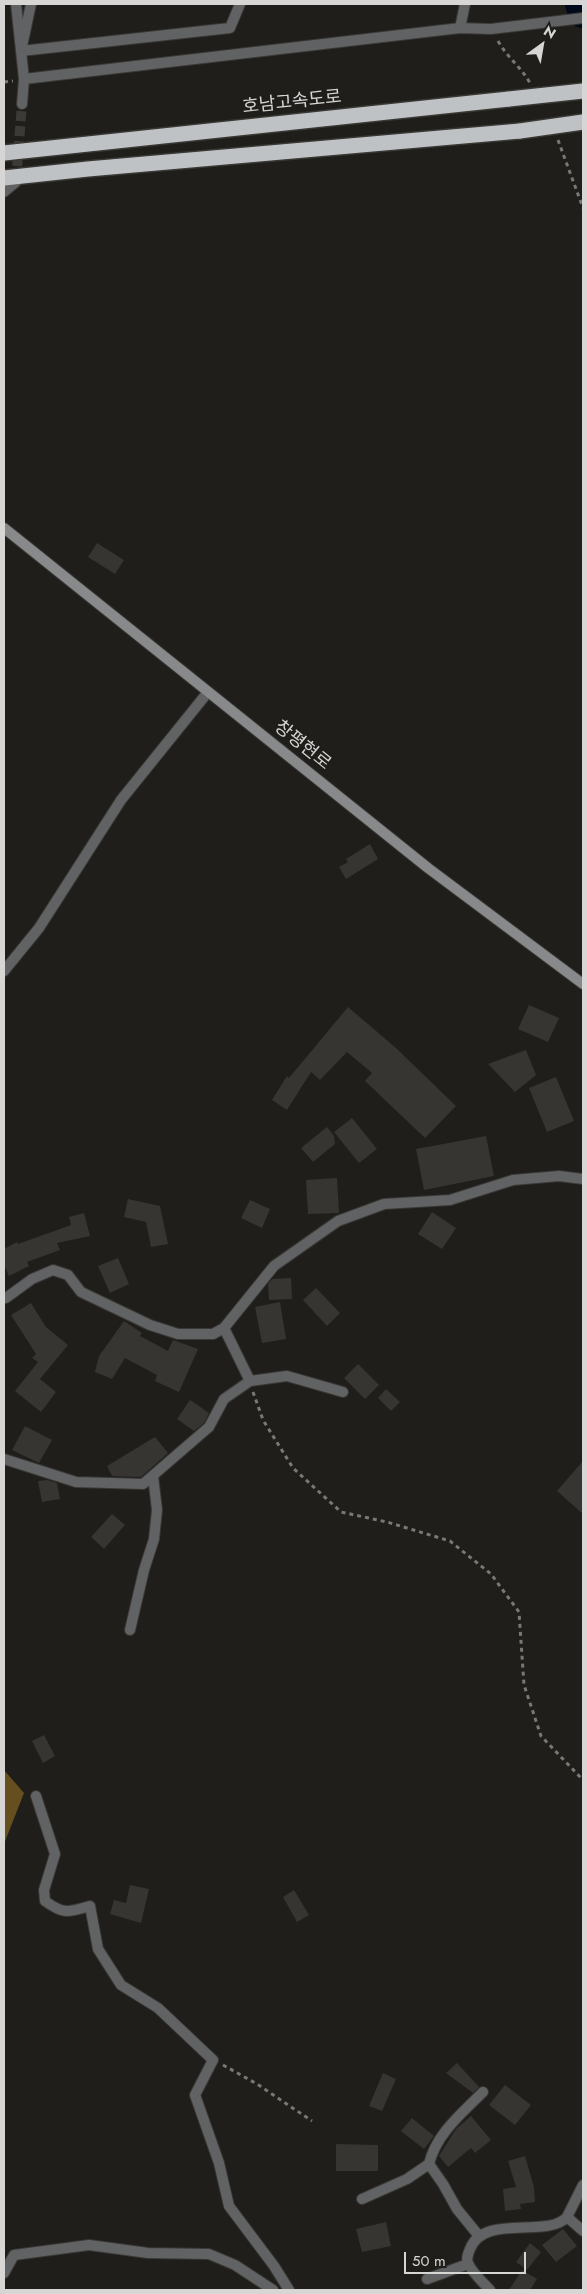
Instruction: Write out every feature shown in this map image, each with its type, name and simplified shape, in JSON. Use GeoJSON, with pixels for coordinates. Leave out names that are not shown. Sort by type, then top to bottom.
{"type":"FeatureCollection","features":[{"type":"Feature","properties":{"kind":"highway","name":"호남고속도로"},"geometry":{"type":"LineString","coordinates":[[4,153],[509,100],[583,90]]}},
{"type":"Feature","properties":{"kind":"highway"},"geometry":{"type":"LineString","coordinates":[[10,180],[88,169],[520,131],[583,122]]}},
{"type":"Feature","properties":{"kind":"main road","name":"창평현로"},"geometry":{"type":"LineString","coordinates":[[4,528],[428,868],[583,984]]}},
{"type":"Feature","properties":{"kind":"street"},"geometry":{"type":"LineString","coordinates":[[16,4],[24,79],[22,104]]}},
{"type":"Feature","properties":{"kind":"street"},"geometry":{"type":"LineString","coordinates":[[21,51],[31,4]]}},
{"type":"Feature","properties":{"kind":"street"},"geometry":{"type":"LineString","coordinates":[[21,51],[230,28],[240,4]]}},
{"type":"Feature","properties":{"kind":"street"},"geometry":{"type":"LineString","coordinates":[[460,28],[466,4]]}},
{"type":"Feature","properties":{"kind":"street"},"geometry":{"type":"LineString","coordinates":[[24,79],[460,28],[491,29],[583,18]]}},
{"type":"Feature","properties":{"kind":"street"},"geometry":{"type":"LineString","coordinates":[[4,192],[10,180]]}},
{"type":"Feature","properties":{"kind":"street"},"geometry":{"type":"LineString","coordinates":[[4,970],[39,928],[121,800],[208,692]]}},
{"type":"Feature","properties":{"kind":"street"},"geometry":{"type":"LineString","coordinates":[[4,1298],[32,1279],[53,1270],[68,1275],[81,1292],[150,1325],[178,1334],[213,1334],[224,1328],[274,1266],[338,1221],[384,1204],[450,1200],[513,1180],[559,1176],[583,1179]]}},
{"type":"Feature","properties":{"kind":"street"},"geometry":{"type":"LineString","coordinates":[[224,1328],[250,1381]]}},
{"type":"Feature","properties":{"kind":"street"},"geometry":{"type":"LineString","coordinates":[[4,1459],[76,1482],[143,1484],[209,1427],[224,1399],[250,1381],[287,1376],[343,1392]]}},
{"type":"Feature","properties":{"kind":"street"},"geometry":{"type":"LineString","coordinates":[[130,1630],[144,1570],[154,1539],[157,1510],[153,1476]]}},
{"type":"Feature","properties":{"kind":"street"},"geometry":{"type":"LineString","coordinates":[[36,1796],[55,1854],[44,1890],[45,1901],[57,1910],[69,1912],[90,1906],[98,1949],[121,1985],[158,2008],[213,2060],[195,2095],[220,2162],[229,2206],[274,2266],[289,2290]]}},
{"type":"Feature","properties":{"kind":"street"},"geometry":{"type":"LineString","coordinates":[[362,2199],[407,2179],[429,2164],[432,2151],[454,2121],[484,2092]]}},
{"type":"Feature","properties":{"kind":"street"},"geometry":{"type":"LineString","coordinates":[[429,2164],[457,2209],[479,2236]]}},
{"type":"Feature","properties":{"kind":"street"},"geometry":{"type":"LineString","coordinates":[[490,2290],[468,2264],[467,2256],[471,2245],[479,2236],[504,2229],[557,2224],[567,2217],[583,2185]]}},
{"type":"Feature","properties":{"kind":"street"},"geometry":{"type":"LineString","coordinates":[[567,2217],[583,2232]]}},
{"type":"Feature","properties":{"kind":"street"},"geometry":{"type":"LineString","coordinates":[[4,2273],[14,2255],[89,2245],[148,2253],[210,2254],[235,2265],[273,2290]]}},
{"type":"Feature","properties":{"kind":"street"},"geometry":{"type":"LineString","coordinates":[[427,2279],[468,2264]]}},
{"type":"Feature","properties":{"kind":"path"},"geometry":{"type":"LineString","coordinates":[[250,1381],[262,1420],[293,1468],[341,1512],[387,1522],[450,1541],[491,1574],[519,1612],[524,1685],[540,1736],[583,1780]]}},
{"type":"Feature","properties":{"kind":"path"},"geometry":{"type":"LineString","coordinates":[[213,2060],[257,2084],[312,2121]]}},
{"type":"Feature","properties":{"kind":"shaded area"},"geometry":{"type":"Polygon","coordinates":[[[4,1770],[24,1793],[4,1844],[4,1770]]]}},
{"type":"Feature","properties":{"kind":"building"},"geometry":{"type":"Polygon","coordinates":[[[97,543],[124,560],[115,574],[88,557],[97,543]]]}},
{"type":"Feature","properties":{"kind":"building"},"geometry":{"type":"Polygon","coordinates":[[[370,844],[378,859],[346,879],[339,867],[348,862],[346,859],[370,844]]]}},
{"type":"Feature","properties":{"kind":"building"},"geometry":{"type":"Polygon","coordinates":[[[529,1005],[559,1018],[548,1042],[518,1029],[529,1005]]]}},
{"type":"Feature","properties":{"kind":"building"},"geometry":{"type":"Polygon","coordinates":[[[348,1007],[396,1048],[456,1106],[425,1138],[365,1081],[372,1073],[347,1052],[320,1080],[311,1072],[287,1110],[272,1100],[287,1076],[289,1078],[348,1007]]]}},
{"type":"Feature","properties":{"kind":"building"},"geometry":{"type":"Polygon","coordinates":[[[526,1050],[536,1075],[515,1092],[488,1064],[526,1050]]]}},
{"type":"Feature","properties":{"kind":"building"},"geometry":{"type":"Polygon","coordinates":[[[556,1077],[574,1121],[547,1132],[529,1088],[556,1077]]]}},
{"type":"Feature","properties":{"kind":"building"},"geometry":{"type":"Polygon","coordinates":[[[352,1118],[377,1149],[359,1163],[334,1132],[352,1118]]]}},
{"type":"Feature","properties":{"kind":"building"},"geometry":{"type":"Polygon","coordinates":[[[327,1127],[334,1136],[335,1144],[313,1162],[301,1148],[327,1127]]]}},
{"type":"Feature","properties":{"kind":"building"},"geometry":{"type":"Polygon","coordinates":[[[486,1136],[494,1176],[424,1190],[416,1149],[486,1136]]]}},
{"type":"Feature","properties":{"kind":"building"},"geometry":{"type":"Polygon","coordinates":[[[337,1178],[339,1213],[308,1214],[306,1180],[337,1178]]]}},
{"type":"Feature","properties":{"kind":"building"},"geometry":{"type":"Polygon","coordinates":[[[128,1199],[160,1206],[168,1244],[151,1247],[146,1222],[124,1217],[128,1199]]]}},
{"type":"Feature","properties":{"kind":"building"},"geometry":{"type":"Polygon","coordinates":[[[250,1200],[270,1209],[262,1228],[241,1218],[250,1200]]]}},
{"type":"Feature","properties":{"kind":"building"},"geometry":{"type":"Polygon","coordinates":[[[432,1212],[456,1228],[442,1249],[418,1234],[432,1212]]]}},
{"type":"Feature","properties":{"kind":"building"},"geometry":{"type":"Polygon","coordinates":[[[84,1213],[90,1236],[57,1243],[60,1250],[27,1262],[29,1266],[9,1276],[4,1265],[4,1249],[17,1242],[18,1244],[71,1225],[69,1217],[84,1213]]]}},
{"type":"Feature","properties":{"kind":"building"},"geometry":{"type":"Polygon","coordinates":[[[118,1258],[129,1284],[110,1293],[98,1266],[118,1258]]]}},
{"type":"Feature","properties":{"kind":"building"},"geometry":{"type":"Polygon","coordinates":[[[291,1278],[292,1299],[269,1300],[268,1284],[272,1279],[291,1278]]]}},
{"type":"Feature","properties":{"kind":"building"},"geometry":{"type":"Polygon","coordinates":[[[316,1288],[340,1313],[327,1326],[303,1300],[316,1288]]]}},
{"type":"Feature","properties":{"kind":"building"},"geometry":{"type":"Polygon","coordinates":[[[280,1302],[286,1339],[262,1343],[255,1307],[280,1302]]]}},
{"type":"Feature","properties":{"kind":"building"},"geometry":{"type":"Polygon","coordinates":[[[31,1303],[46,1327],[68,1345],[40,1379],[56,1392],[41,1412],[15,1391],[38,1362],[32,1358],[36,1354],[11,1315],[31,1303]]]}},
{"type":"Feature","properties":{"kind":"building"},"geometry":{"type":"Polygon","coordinates":[[[124,1321],[142,1333],[140,1336],[168,1351],[173,1340],[198,1349],[179,1392],[155,1381],[157,1375],[125,1358],[112,1379],[95,1372],[99,1356],[124,1321]]]}},
{"type":"Feature","properties":{"kind":"building"},"geometry":{"type":"Polygon","coordinates":[[[358,1364],[379,1385],[365,1399],[344,1378],[358,1364]]]}},
{"type":"Feature","properties":{"kind":"building"},"geometry":{"type":"Polygon","coordinates":[[[386,1389],[400,1402],[391,1411],[378,1398],[386,1389]]]}},
{"type":"Feature","properties":{"kind":"building"},"geometry":{"type":"Polygon","coordinates":[[[190,1400],[209,1413],[204,1423],[194,1431],[177,1419],[190,1400]]]}},
{"type":"Feature","properties":{"kind":"building"},"geometry":{"type":"Polygon","coordinates":[[[25,1426],[52,1440],[39,1463],[12,1450],[25,1426]]]}},
{"type":"Feature","properties":{"kind":"building"},"geometry":{"type":"Polygon","coordinates":[[[155,1437],[168,1453],[141,1477],[112,1476],[107,1466],[155,1437]]]}},
{"type":"Feature","properties":{"kind":"building"},"geometry":{"type":"Polygon","coordinates":[[[583,1461],[583,1514],[557,1491],[583,1461]]]}},
{"type":"Feature","properties":{"kind":"building"},"geometry":{"type":"Polygon","coordinates":[[[47,1480],[57,1483],[60,1499],[42,1502],[38,1481],[47,1480]]]}},
{"type":"Feature","properties":{"kind":"building"},"geometry":{"type":"Polygon","coordinates":[[[112,1514],[125,1525],[104,1549],[91,1537],[112,1514]]]}},
{"type":"Feature","properties":{"kind":"building"},"geometry":{"type":"Polygon","coordinates":[[[44,1735],[55,1756],[43,1763],[32,1741],[44,1735]]]}},
{"type":"Feature","properties":{"kind":"building"},"geometry":{"type":"Polygon","coordinates":[[[130,1885],[149,1889],[141,1923],[110,1914],[114,1900],[126,1903],[130,1885]]]}},
{"type":"Feature","properties":{"kind":"building"},"geometry":{"type":"Polygon","coordinates":[[[294,1890],[309,1915],[297,1922],[283,1897],[294,1890]]]}},
{"type":"Feature","properties":{"kind":"building"},"geometry":{"type":"Polygon","coordinates":[[[457,2063],[479,2087],[473,2093],[446,2073],[457,2063]]]}},
{"type":"Feature","properties":{"kind":"building"},"geometry":{"type":"Polygon","coordinates":[[[383,2073],[396,2079],[382,2111],[369,2106],[383,2073]]]}},
{"type":"Feature","properties":{"kind":"building"},"geometry":{"type":"Polygon","coordinates":[[[505,2085],[531,2105],[515,2125],[489,2105],[505,2085]]]}},
{"type":"Feature","properties":{"kind":"building"},"geometry":{"type":"Polygon","coordinates":[[[471,2116],[491,2140],[475,2153],[471,2148],[448,2167],[439,2156],[456,2129],[471,2116]]]}},
{"type":"Feature","properties":{"kind":"building"},"geometry":{"type":"Polygon","coordinates":[[[412,2118],[434,2136],[424,2149],[401,2131],[412,2118]]]}},
{"type":"Feature","properties":{"kind":"building"},"geometry":{"type":"Polygon","coordinates":[[[336,2144],[378,2145],[378,2171],[336,2171],[336,2144]]]}},
{"type":"Feature","properties":{"kind":"building"},"geometry":{"type":"Polygon","coordinates":[[[525,2156],[534,2187],[535,2202],[520,2204],[521,2209],[505,2211],[503,2189],[516,2187],[508,2161],[525,2156]]]}},
{"type":"Feature","properties":{"kind":"building"},"geometry":{"type":"Polygon","coordinates":[[[386,2222],[391,2246],[362,2252],[356,2229],[386,2222]]]}},
{"type":"Feature","properties":{"kind":"building"},"geometry":{"type":"Polygon","coordinates":[[[563,2229],[577,2246],[556,2262],[542,2245],[563,2229]]]}},
{"type":"Feature","properties":{"kind":"building"},"geometry":{"type":"Polygon","coordinates":[[[530,2243],[541,2252],[527,2270],[516,2262],[530,2243]]]}},
{"type":"Feature","properties":{"kind":"building"},"geometry":{"type":"Polygon","coordinates":[[[522,2270],[537,2279],[530,2290],[509,2290],[522,2270]]]}},
{"type":"Feature","properties":{"kind":"waterway"},"geometry":{"type":"LineString","coordinates":[[580,4],[583,13]]}},
{"type":"Feature","properties":{"kind":"tunnel"},"geometry":{"type":"LineString","coordinates":[[16,181],[22,104]]}}]}
